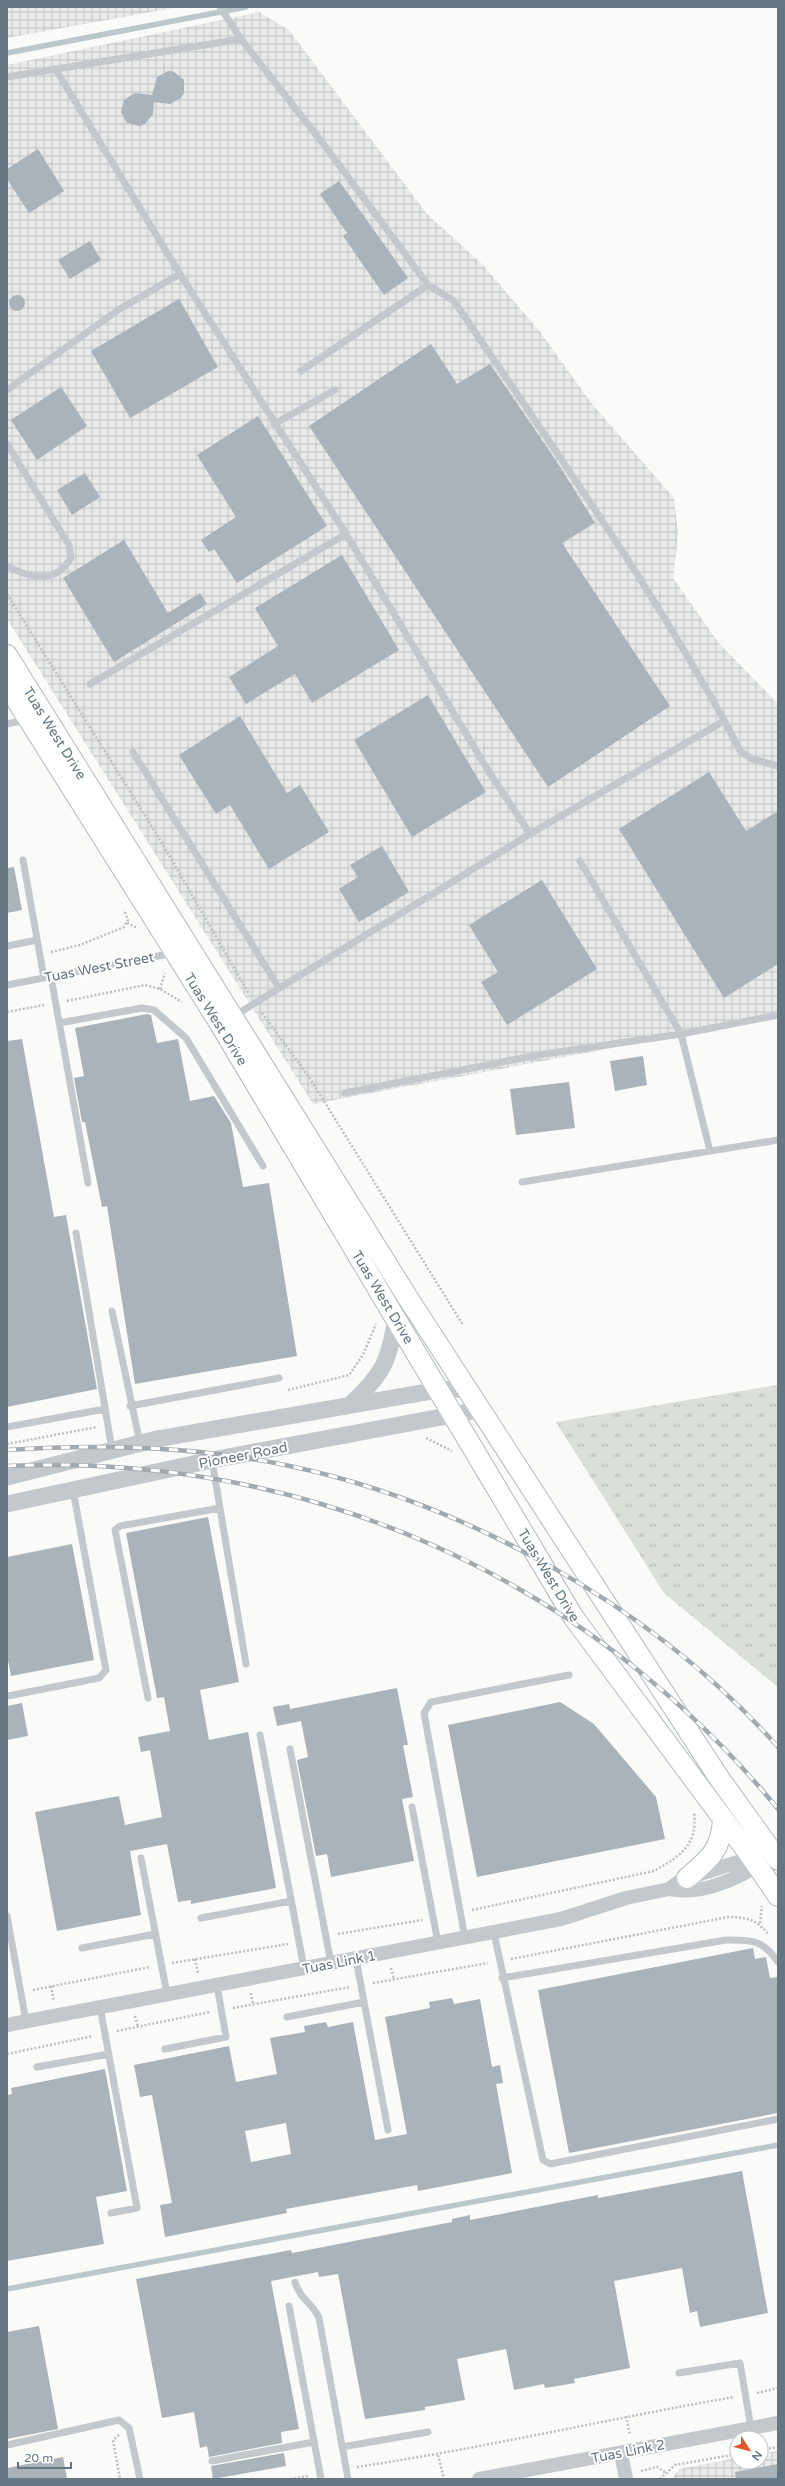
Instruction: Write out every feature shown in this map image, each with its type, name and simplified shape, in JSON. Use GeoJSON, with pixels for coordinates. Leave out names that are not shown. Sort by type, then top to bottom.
{"type":"FeatureCollection","features":[{"type":"Feature","properties":{"kind":"main road","name":"Tuas West Drive"},"geometry":{"type":"LineString","coordinates":[[7,655],[37,718],[226,1020],[717,1775],[773,1853]]}},
{"type":"Feature","properties":{"kind":"main road","name":"Tuas West Drive"},"geometry":{"type":"LineString","coordinates":[[7,685],[37,718]]}},
{"type":"Feature","properties":{"kind":"main road","name":"Tuas West Drive"},"geometry":{"type":"LineString","coordinates":[[226,1020],[396,1318],[574,1618],[754,1860],[778,1896]]}},
{"type":"Feature","properties":{"kind":"main road"},"geometry":{"type":"LineString","coordinates":[[687,1878],[717,1849],[722,1835],[723,1820]]}},
{"type":"Feature","properties":{"kind":"street"},"geometry":{"type":"LineString","coordinates":[[350,1405],[374,1383],[386,1365],[392,1347],[396,1318]]}},
{"type":"Feature","properties":{"kind":"street"},"geometry":{"type":"LineString","coordinates":[[7,1477],[140,1443],[438,1390],[466,1389]]}},
{"type":"Feature","properties":{"kind":"street","name":"Pioneer Road"},"geometry":{"type":"LineString","coordinates":[[7,1504],[212,1460],[479,1410]]}},
{"type":"Feature","properties":{"kind":"street","name":"Tuas Link 1"},"geometry":{"type":"LineString","coordinates":[[7,2025],[561,1919],[626,1898],[669,1889],[687,1878],[738,1862],[754,1860],[773,1853]]}},
{"type":"Feature","properties":{"kind":"street","name":"Tuas Link 1"},"geometry":{"type":"LineString","coordinates":[[669,1889],[683,1892],[719,1884],[746,1874],[754,1860]]}},
{"type":"Feature","properties":{"kind":"street","name":"Tuas Link 2"},"geometry":{"type":"LineString","coordinates":[[479,2479],[778,2423]]}},
{"type":"Feature","properties":{"kind":"street"},"geometry":{"type":"LineString","coordinates":[[621,2453],[626,2479]]}},
{"type":"Feature","properties":{"kind":"lane"},"geometry":{"type":"LineString","coordinates":[[220,7],[241,39],[328,150],[428,285],[454,301],[559,453],[701,679],[741,752],[752,760],[778,766]]}},
{"type":"Feature","properties":{"kind":"lane"},"geometry":{"type":"LineString","coordinates":[[7,77],[241,39]]}},
{"type":"Feature","properties":{"kind":"lane"},"geometry":{"type":"LineString","coordinates":[[56,70],[180,274],[274,424],[346,534],[489,772],[530,834]]}},
{"type":"Feature","properties":{"kind":"lane"},"geometry":{"type":"LineString","coordinates":[[7,390],[118,310],[180,274]]}},
{"type":"Feature","properties":{"kind":"lane"},"geometry":{"type":"LineString","coordinates":[[301,371],[428,285]]}},
{"type":"Feature","properties":{"kind":"lane"},"geometry":{"type":"LineString","coordinates":[[274,424],[335,390]]}},
{"type":"Feature","properties":{"kind":"lane"},"geometry":{"type":"LineString","coordinates":[[7,444],[69,545],[71,558],[65,567],[52,576],[43,578],[7,566]]}},
{"type":"Feature","properties":{"kind":"lane"},"geometry":{"type":"LineString","coordinates":[[90,684],[346,534]]}},
{"type":"Feature","properties":{"kind":"lane"},"geometry":{"type":"LineString","coordinates":[[7,724],[37,718]]}},
{"type":"Feature","properties":{"kind":"lane"},"geometry":{"type":"LineString","coordinates":[[226,1020],[530,834],[724,721]]}},
{"type":"Feature","properties":{"kind":"lane"},"geometry":{"type":"LineString","coordinates":[[133,752],[279,988]]}},
{"type":"Feature","properties":{"kind":"lane"},"geometry":{"type":"LineString","coordinates":[[23,860],[40,954],[56,1003],[88,1183]]}},
{"type":"Feature","properties":{"kind":"lane"},"geometry":{"type":"LineString","coordinates":[[580,861],[681,1034],[710,1151]]}},
{"type":"Feature","properties":{"kind":"lane"},"geometry":{"type":"LineString","coordinates":[[7,946],[37,940]]}},
{"type":"Feature","properties":{"kind":"lane","name":"Tuas West Street"},"geometry":{"type":"LineString","coordinates":[[7,985],[183,951]]}},
{"type":"Feature","properties":{"kind":"lane"},"geometry":{"type":"LineString","coordinates":[[59,1023],[142,1008],[154,1010],[186,1038],[263,1166]]}},
{"type":"Feature","properties":{"kind":"lane"},"geometry":{"type":"LineString","coordinates":[[346,1094],[538,1055],[681,1034],[778,1015]]}},
{"type":"Feature","properties":{"kind":"lane"},"geometry":{"type":"LineString","coordinates":[[522,1182],[778,1140]]}},
{"type":"Feature","properties":{"kind":"lane"},"geometry":{"type":"LineString","coordinates":[[76,1233],[112,1450]]}},
{"type":"Feature","properties":{"kind":"lane"},"geometry":{"type":"LineString","coordinates":[[112,1311],[130,1406],[140,1443]]}},
{"type":"Feature","properties":{"kind":"lane"},"geometry":{"type":"LineString","coordinates":[[130,1406],[279,1378]]}},
{"type":"Feature","properties":{"kind":"lane"},"geometry":{"type":"LineString","coordinates":[[7,1427],[105,1409]]}},
{"type":"Feature","properties":{"kind":"lane"},"geometry":{"type":"LineString","coordinates":[[212,1460],[246,1664]]}},
{"type":"Feature","properties":{"kind":"lane"},"geometry":{"type":"LineString","coordinates":[[8,1696],[99,1678],[106,1670],[73,1490]]}},
{"type":"Feature","properties":{"kind":"lane"},"geometry":{"type":"LineString","coordinates":[[148,1698],[115,1530],[120,1526],[220,1508]]}},
{"type":"Feature","properties":{"kind":"lane"},"geometry":{"type":"LineString","coordinates":[[465,1938],[424,1713],[431,1702],[569,1675]]}},
{"type":"Feature","properties":{"kind":"lane"},"geometry":{"type":"LineString","coordinates":[[260,1735],[304,1968]]}},
{"type":"Feature","properties":{"kind":"lane"},"geometry":{"type":"LineString","coordinates":[[290,1749],[331,1963]]}},
{"type":"Feature","properties":{"kind":"lane"},"geometry":{"type":"LineString","coordinates":[[412,1807],[438,1943]]}},
{"type":"Feature","properties":{"kind":"lane"},"geometry":{"type":"LineString","coordinates":[[141,1858],[167,1994]]}},
{"type":"Feature","properties":{"kind":"lane"},"geometry":{"type":"LineString","coordinates":[[201,1918],[291,1901]]}},
{"type":"Feature","properties":{"kind":"lane"},"geometry":{"type":"LineString","coordinates":[[7,1916],[10,1955],[26,2021]]}},
{"type":"Feature","properties":{"kind":"lane"},"geometry":{"type":"LineString","coordinates":[[494,1932],[502,1978],[543,2160],[550,2164],[778,2119]]}},
{"type":"Feature","properties":{"kind":"lane"},"geometry":{"type":"LineString","coordinates":[[82,1948],[155,1934]]}},
{"type":"Feature","properties":{"kind":"lane"},"geometry":{"type":"LineString","coordinates":[[502,1978],[726,1940],[755,1940],[770,1950],[778,1962]]}},
{"type":"Feature","properties":{"kind":"lane"},"geometry":{"type":"LineString","coordinates":[[356,1959],[388,2130]]}},
{"type":"Feature","properties":{"kind":"lane"},"geometry":{"type":"LineString","coordinates":[[165,2049],[226,2037],[217,1985]]}},
{"type":"Feature","properties":{"kind":"lane"},"geometry":{"type":"LineString","coordinates":[[287,2017],[364,2002]]}},
{"type":"Feature","properties":{"kind":"lane"},"geometry":{"type":"LineString","coordinates":[[100,2007],[138,2208],[111,2213]]}},
{"type":"Feature","properties":{"kind":"lane"},"geometry":{"type":"LineString","coordinates":[[37,2067],[109,2054]]}},
{"type":"Feature","properties":{"kind":"lane"},"geometry":{"type":"LineString","coordinates":[[295,2282],[298,2294],[316,2312],[319,2318],[348,2479]]}},
{"type":"Feature","properties":{"kind":"lane"},"geometry":{"type":"LineString","coordinates":[[289,2306],[320,2477]]}},
{"type":"Feature","properties":{"kind":"lane"},"geometry":{"type":"LineString","coordinates":[[679,2373],[740,2363],[750,2428]]}},
{"type":"Feature","properties":{"kind":"lane"},"geometry":{"type":"LineString","coordinates":[[7,2445],[119,2420],[129,2428],[140,2479]]}},
{"type":"Feature","properties":{"kind":"lane"},"geometry":{"type":"LineString","coordinates":[[342,2448],[428,2432]]}},
{"type":"Feature","properties":{"kind":"lane"},"geometry":{"type":"LineString","coordinates":[[212,2461],[314,2442]]}},
{"type":"Feature","properties":{"kind":"path"},"geometry":{"type":"LineString","coordinates":[[7,594],[162,844],[255,1003],[309,1077],[463,1325]]}},
{"type":"Feature","properties":{"kind":"path"},"geometry":{"type":"LineString","coordinates":[[40,954],[80,945],[124,927],[128,920],[123,906]]}},
{"type":"Feature","properties":{"kind":"path"},"geometry":{"type":"LineString","coordinates":[[7,1012],[56,1003]]}},
{"type":"Feature","properties":{"kind":"path"},"geometry":{"type":"LineString","coordinates":[[7,1444],[108,1426]]}},
{"type":"Feature","properties":{"kind":"path"},"geometry":{"type":"LineString","coordinates":[[420,1435],[458,1454]]}},
{"type":"Feature","properties":{"kind":"path"},"geometry":{"type":"LineString","coordinates":[[7,2054],[221,2010],[499,1961],[710,1920],[734,1917],[760,1923]]}},
{"type":"Feature","properties":{"kind":"path"},"geometry":{"type":"LineString","coordinates":[[346,2468],[438,2455],[626,2416],[778,2388]]}},
{"type":"Feature","properties":{"kind":"path"},"geometry":{"type":"LineString","coordinates":[[120,2479],[113,2440],[129,2428]]}},
{"type":"Feature","properties":{"kind":"path"},"geometry":{"type":"LineString","coordinates":[[438,2455],[444,2479]]}},
{"type":"Feature","properties":{"kind":"path"},"geometry":{"type":"LineString","coordinates":[[660,2479],[675,2466],[729,2456]]}},
{"type":"Feature","properties":{"kind":"path"},"geometry":{"type":"LineString","coordinates":[[290,2479],[320,2477]]}},
{"type":"Feature","properties":{"kind":"shaded area"},"geometry":{"type":"Polygon","coordinates":[[[7,7],[179,7],[7,38],[7,7]]]}},
{"type":"Feature","properties":{"kind":"shaded area"},"geometry":{"type":"Polygon","coordinates":[[[259,12],[289,30],[427,214],[483,265],[541,333],[592,404],[674,498],[678,535],[673,578],[718,642],[778,704],[778,1017],[313,1104],[7,619],[7,65],[259,12]]]}},
{"type":"Feature","properties":{"kind":"shaded area"},"geometry":{"type":"Polygon","coordinates":[[[778,2451],[778,2479],[672,2479],[679,2469],[729,2460],[729,2470],[769,2470],[769,2453],[778,2451]]]}},
{"type":"Feature","properties":{"kind":"green space"},"geometry":{"type":"Polygon","coordinates":[[[778,1385],[778,1687],[664,1593],[556,1422],[778,1385]]]}},
{"type":"Feature","properties":{"kind":"building"},"geometry":{"type":"Polygon","coordinates":[[[168,71],[174,72],[184,80],[184,93],[181,98],[170,104],[154,102],[153,114],[145,124],[139,126],[127,123],[121,112],[124,100],[135,93],[152,95],[157,77],[168,71]]]}},
{"type":"Feature","properties":{"kind":"building"},"geometry":{"type":"Polygon","coordinates":[[[38,149],[64,191],[29,213],[7,179],[7,169],[38,149]]]}},
{"type":"Feature","properties":{"kind":"building"},"geometry":{"type":"Polygon","coordinates":[[[339,181],[408,278],[384,295],[343,236],[347,233],[320,194],[339,181]]]}},
{"type":"Feature","properties":{"kind":"building"},"geometry":{"type":"Polygon","coordinates":[[[90,241],[101,260],[70,279],[58,260],[90,241]]]}},
{"type":"Feature","properties":{"kind":"building"},"geometry":{"type":"Polygon","coordinates":[[[17,295],[23,297],[25,303],[23,309],[17,311],[11,309],[9,303],[11,297],[17,295]]]}},
{"type":"Feature","properties":{"kind":"building"},"geometry":{"type":"Polygon","coordinates":[[[179,299],[218,367],[130,418],[91,351],[179,299]]]}},
{"type":"Feature","properties":{"kind":"building"},"geometry":{"type":"Polygon","coordinates":[[[431,344],[457,384],[490,364],[557,462],[595,523],[562,543],[670,706],[548,787],[309,426],[431,344]]]}},
{"type":"Feature","properties":{"kind":"building"},"geometry":{"type":"Polygon","coordinates":[[[61,387],[87,426],[37,460],[11,420],[61,387]]]}},
{"type":"Feature","properties":{"kind":"building"},"geometry":{"type":"Polygon","coordinates":[[[258,416],[327,526],[237,583],[214,549],[209,552],[201,540],[236,517],[197,455],[258,416]]]}},
{"type":"Feature","properties":{"kind":"building"},"geometry":{"type":"Polygon","coordinates":[[[85,473],[100,497],[72,515],[57,490],[85,473]]]}},
{"type":"Feature","properties":{"kind":"building"},"geometry":{"type":"Polygon","coordinates":[[[124,540],[168,613],[200,593],[207,604],[114,662],[63,578],[124,540]]]}},
{"type":"Feature","properties":{"kind":"building"},"geometry":{"type":"Polygon","coordinates":[[[342,555],[399,650],[312,703],[295,674],[246,704],[229,677],[278,646],[255,608],[342,555]]]}},
{"type":"Feature","properties":{"kind":"building"},"geometry":{"type":"Polygon","coordinates":[[[428,695],[486,792],[412,837],[354,740],[428,695]]]}},
{"type":"Feature","properties":{"kind":"building"},"geometry":{"type":"Polygon","coordinates":[[[240,716],[287,793],[300,785],[329,832],[269,869],[230,805],[216,814],[179,755],[240,716]]]}},
{"type":"Feature","properties":{"kind":"building"},"geometry":{"type":"Polygon","coordinates":[[[709,772],[746,831],[778,811],[778,964],[724,998],[619,829],[709,772]]]}},
{"type":"Feature","properties":{"kind":"building"},"geometry":{"type":"Polygon","coordinates":[[[382,846],[409,892],[359,922],[339,889],[358,877],[350,865],[382,846]]]}},
{"type":"Feature","properties":{"kind":"building"},"geometry":{"type":"Polygon","coordinates":[[[14,867],[22,910],[7,913],[7,868],[14,867]]]}},
{"type":"Feature","properties":{"kind":"building"},"geometry":{"type":"Polygon","coordinates":[[[542,880],[597,969],[507,1025],[481,982],[498,972],[469,925],[542,880]]]}},
{"type":"Feature","properties":{"kind":"building"},"geometry":{"type":"Polygon","coordinates":[[[147,1014],[151,1015],[157,1043],[178,1039],[190,1101],[214,1096],[231,1123],[243,1187],[269,1183],[297,1356],[135,1384],[107,1206],[102,1207],[85,1122],[82,1122],[74,1078],[84,1076],[75,1028],[147,1014]]]}},
{"type":"Feature","properties":{"kind":"building"},"geometry":{"type":"Polygon","coordinates":[[[22,1039],[54,1217],[66,1215],[97,1389],[7,1407],[7,1041],[22,1039]]]}},
{"type":"Feature","properties":{"kind":"building"},"geometry":{"type":"Polygon","coordinates":[[[643,1056],[647,1085],[615,1091],[610,1061],[643,1056]]]}},
{"type":"Feature","properties":{"kind":"building"},"geometry":{"type":"Polygon","coordinates":[[[569,1082],[575,1128],[516,1135],[510,1089],[569,1082]]]}},
{"type":"Feature","properties":{"kind":"building"},"geometry":{"type":"Polygon","coordinates":[[[208,1517],[239,1682],[200,1690],[209,1740],[248,1732],[276,1888],[191,1904],[191,1900],[178,1902],[167,1844],[130,1851],[141,1915],[57,1931],[35,1812],[119,1796],[125,1825],[162,1817],[150,1750],[141,1752],[138,1737],[170,1731],[164,1697],[157,1698],[126,1533],[208,1517]]]}},
{"type":"Feature","properties":{"kind":"building"},"geometry":{"type":"Polygon","coordinates":[[[72,1544],[94,1660],[11,1676],[7,1655],[7,1557],[72,1544]]]}},
{"type":"Feature","properties":{"kind":"building"},"geometry":{"type":"Polygon","coordinates":[[[397,1688],[408,1745],[403,1745],[413,1797],[402,1799],[414,1861],[331,1877],[327,1854],[316,1856],[297,1760],[308,1757],[301,1721],[277,1726],[273,1707],[289,1704],[290,1709],[397,1688]]]}},
{"type":"Feature","properties":{"kind":"building"},"geometry":{"type":"Polygon","coordinates":[[[560,1702],[594,1724],[656,1797],[665,1839],[477,1877],[448,1725],[560,1702]]]}},
{"type":"Feature","properties":{"kind":"building"},"geometry":{"type":"Polygon","coordinates":[[[22,1703],[28,1736],[7,1740],[7,1706],[22,1703]]]}},
{"type":"Feature","properties":{"kind":"building"},"geometry":{"type":"Polygon","coordinates":[[[753,1948],[755,1959],[766,1957],[770,1978],[778,1977],[778,2113],[569,2153],[538,1990],[753,1948]]]}},
{"type":"Feature","properties":{"kind":"building"},"geometry":{"type":"Polygon","coordinates":[[[452,1998],[454,2004],[480,1999],[492,2067],[500,2065],[503,2083],[496,2084],[512,2173],[418,2191],[417,2185],[286,2209],[287,2213],[165,2237],[160,2205],[172,2203],[152,2095],[140,2097],[134,2065],[229,2046],[236,2082],[277,2074],[270,2038],[305,2032],[304,2026],[326,2022],[328,2027],[353,2022],[375,2140],[407,2134],[385,2017],[430,2008],[429,2002],[452,1998]],[[286,2123],[245,2131],[251,2162],[291,2154],[286,2123]]]}},
{"type":"Feature","properties":{"kind":"building"},"geometry":{"type":"Polygon","coordinates":[[[105,2069],[127,2191],[96,2197],[104,2244],[7,2261],[7,2095],[12,2094],[11,2088],[105,2069]]]}},
{"type":"Feature","properties":{"kind":"building"},"geometry":{"type":"Polygon","coordinates":[[[742,2171],[768,2313],[700,2327],[697,2311],[690,2313],[682,2268],[614,2281],[630,2368],[574,2379],[575,2383],[545,2388],[544,2384],[514,2390],[506,2349],[457,2359],[465,2400],[425,2407],[425,2410],[365,2419],[338,2274],[319,2277],[318,2272],[271,2281],[299,2429],[281,2432],[282,2443],[209,2457],[207,2446],[200,2448],[194,2412],[162,2418],[136,2279],[291,2250],[292,2253],[452,2222],[452,2219],[470,2215],[470,2220],[598,2195],[598,2198],[742,2171]]]}},
{"type":"Feature","properties":{"kind":"building"},"geometry":{"type":"Polygon","coordinates":[[[39,2326],[58,2429],[7,2439],[7,2332],[39,2326]]]}},
{"type":"Feature","properties":{"kind":"building"},"geometry":{"type":"Polygon","coordinates":[[[284,2453],[286,2466],[213,2479],[211,2466],[284,2453]]]}},
{"type":"Feature","properties":{"kind":"building"},"geometry":{"type":"Polygon","coordinates":[[[63,2457],[67,2479],[7,2479],[7,2468],[63,2457]]]}},
{"type":"Feature","properties":{"kind":"building"},"geometry":{"type":"Polygon","coordinates":[[[778,2464],[778,2479],[736,2479],[735,2472],[746,2470],[769,2470],[769,2466],[778,2464]]]}},
{"type":"Feature","properties":{"kind":"waterway"},"geometry":{"type":"LineString","coordinates":[[7,53],[246,7]]}},
{"type":"Feature","properties":{"kind":"waterway"},"geometry":{"type":"LineString","coordinates":[[7,2289],[778,2145]]}},
{"type":"Feature","properties":{"kind":"railway"},"geometry":{"type":"LineString","coordinates":[[7,1450],[112,1447],[181,1450],[216,1454],[285,1465],[353,1482],[421,1505],[488,1534],[554,1568],[616,1607],[675,1650],[729,1697],[778,1747]]}},
{"type":"Feature","properties":{"kind":"railway"},"geometry":{"type":"LineString","coordinates":[[7,1466],[118,1467],[226,1481],[332,1507],[433,1545],[529,1595],[619,1656],[703,1727],[778,1809]]}}]}
